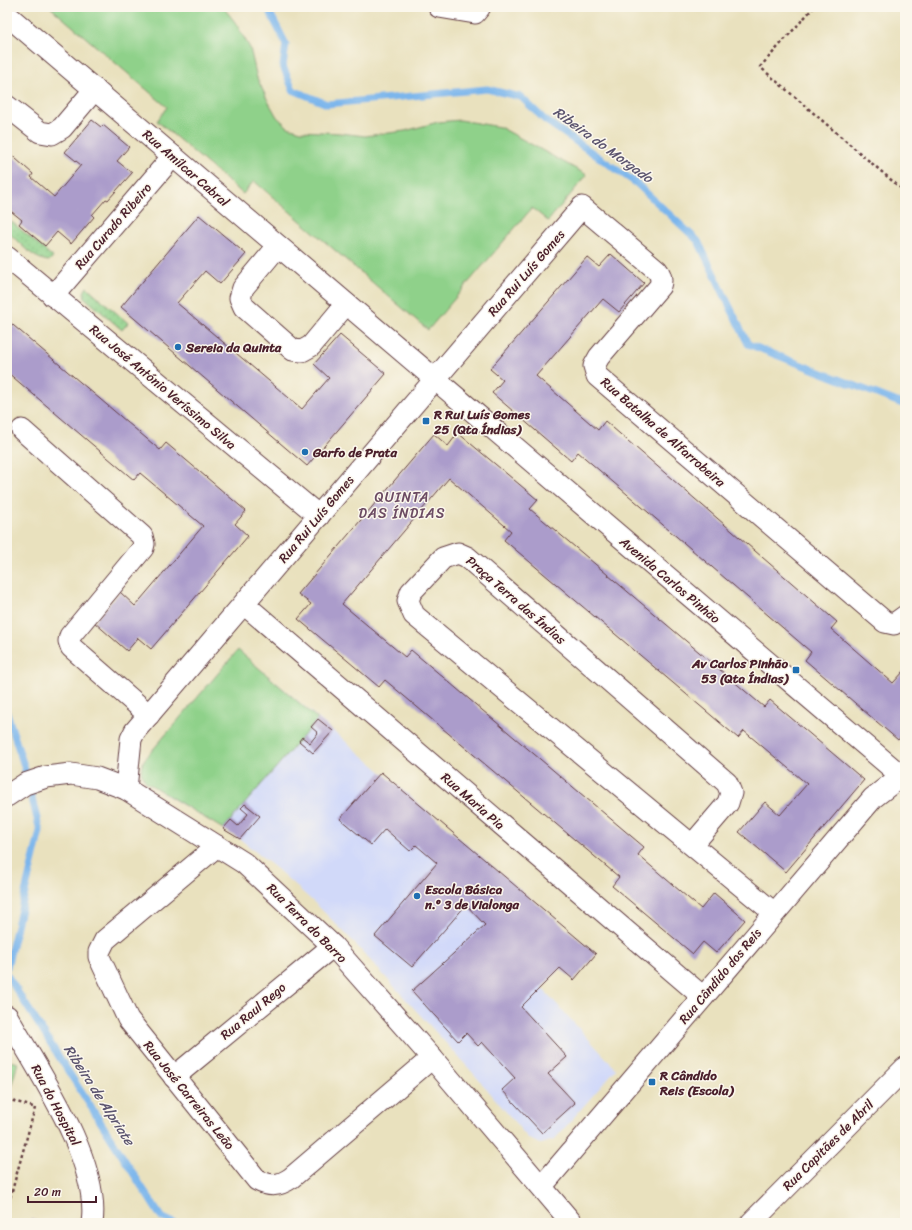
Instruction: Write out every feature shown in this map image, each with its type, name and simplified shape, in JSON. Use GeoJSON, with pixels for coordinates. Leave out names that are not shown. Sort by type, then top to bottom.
{"type":"FeatureCollection","features":[{"type":"Feature","properties":{"kind":"street"},"geometry":{"type":"LineString","coordinates":[[439,7],[475,13],[480,7]]}},
{"type":"Feature","properties":{"kind":"street","name":"Rua Amílcar Cabral"},"geometry":{"type":"LineString","coordinates":[[7,15],[435,380]]}},
{"type":"Feature","properties":{"kind":"street"},"geometry":{"type":"LineString","coordinates":[[7,106],[40,132],[52,134],[62,128],[95,89]]}},
{"type":"Feature","properties":{"kind":"street","name":"Rua Curado Ribeiro"},"geometry":{"type":"LineString","coordinates":[[53,296],[173,156]]}},
{"type":"Feature","properties":{"kind":"street","name":"Rua Rui Luís Gomes"},"geometry":{"type":"LineString","coordinates":[[126,790],[131,738],[135,731],[582,208]]}},
{"type":"Feature","properties":{"kind":"street","name":"Rua Batalha de Alfarrobeira"},"geometry":{"type":"LineString","coordinates":[[582,208],[657,270],[660,273],[661,282],[660,286],[599,357],[594,366],[597,376],[885,622],[894,624],[905,616]]}},
{"type":"Feature","properties":{"kind":"street"},"geometry":{"type":"LineString","coordinates":[[278,246],[243,288],[240,298],[244,307],[293,350],[302,351],[311,346],[346,304]]}},
{"type":"Feature","properties":{"kind":"street","name":"Rua José António Veríssimo Silva"},"geometry":{"type":"LineString","coordinates":[[7,257],[319,516]]}},
{"type":"Feature","properties":{"kind":"street","name":"Avenida Carlos Pinhão"},"geometry":{"type":"LineString","coordinates":[[435,380],[904,776]]}},
{"type":"Feature","properties":{"kind":"street"},"geometry":{"type":"LineString","coordinates":[[22,430],[142,536],[144,544],[143,548],[70,636],[68,641],[71,647],[149,715]]}},
{"type":"Feature","properties":{"kind":"street","name":"Praça Terra das Índias"},"geometry":{"type":"LineString","coordinates":[[692,844],[728,803],[731,793],[727,783],[466,557],[458,553],[443,558],[411,592],[408,601],[414,614],[774,913]]}},
{"type":"Feature","properties":{"kind":"street","name":"Rua Maria Pia"},"geometry":{"type":"LineString","coordinates":[[244,604],[703,997]]}},
{"type":"Feature","properties":{"kind":"street","name":"Rua Terra do Barro"},"geometry":{"type":"LineString","coordinates":[[7,796],[34,780],[58,774],[84,775],[126,790],[252,869],[333,946],[432,1058],[572,1223]]}},
{"type":"Feature","properties":{"kind":"street","name":"Rua Cândido dos Reis"},"geometry":{"type":"LineString","coordinates":[[542,1186],[873,798],[904,776]]}},
{"type":"Feature","properties":{"kind":"street","name":"Rua José Carreiras Leão"},"geometry":{"type":"LineString","coordinates":[[217,846],[105,940],[99,952],[100,963],[125,1015],[257,1180],[264,1184],[274,1186],[291,1178],[432,1058]]}},
{"type":"Feature","properties":{"kind":"street","name":"Rua Raul Rego"},"geometry":{"type":"LineString","coordinates":[[174,1077],[333,946]]}},
{"type":"Feature","properties":{"kind":"street","name":"Rua do Hospital"},"geometry":{"type":"LineString","coordinates":[[7,1016],[75,1138],[84,1161],[92,1195],[92,1223]]}},
{"type":"Feature","properties":{"kind":"street","name":"Rua Capitães de Abril"},"geometry":{"type":"LineString","coordinates":[[751,1223],[905,1068]]}},
{"type":"Feature","properties":{"kind":"path"},"geometry":{"type":"LineString","coordinates":[[814,7],[760,67],[904,191]]}},
{"type":"Feature","properties":{"kind":"path"},"geometry":{"type":"LineString","coordinates":[[7,1209],[35,1107]]}},
{"type":"Feature","properties":{"kind":"shaded area","name":"Escola Básica n.º 3 de Vialonga"},"geometry":{"type":"Polygon","coordinates":[[[238,650],[596,954],[574,980],[560,968],[542,988],[616,1069],[554,1140],[541,1144],[529,1139],[474,1074],[348,936],[318,906],[277,869],[240,839],[164,794],[144,779],[141,772],[144,760],[238,650]]]}},
{"type":"Feature","properties":{"kind":"green space"},"geometry":{"type":"Polygon","coordinates":[[[50,7],[223,7],[235,22],[250,48],[257,78],[268,101],[277,117],[288,127],[301,131],[365,136],[405,131],[438,122],[460,120],[500,127],[587,175],[548,221],[532,208],[428,330],[254,181],[243,194],[157,121],[167,107],[50,7]]]}},
{"type":"Feature","properties":{"kind":"green space"},"geometry":{"type":"Polygon","coordinates":[[[12,222],[53,257],[49,261],[43,260],[26,249],[7,231],[7,227],[12,222]]]}},
{"type":"Feature","properties":{"kind":"green space"},"geometry":{"type":"Polygon","coordinates":[[[87,287],[128,323],[122,330],[85,298],[84,292],[87,287]]]}},
{"type":"Feature","properties":{"kind":"green space"},"geometry":{"type":"Polygon","coordinates":[[[238,650],[318,719],[223,829],[146,782],[141,769],[144,760],[238,650]]]}},
{"type":"Feature","properties":{"kind":"green space"},"geometry":{"type":"Polygon","coordinates":[[[7,1060],[18,1063],[9,1094],[7,1093],[7,1060]]]}},
{"type":"Feature","properties":{"kind":"building"},"geometry":{"type":"Polygon","coordinates":[[[92,120],[101,127],[103,125],[129,147],[117,161],[132,173],[108,200],[106,199],[92,215],[94,217],[71,244],[57,232],[45,246],[19,224],[22,220],[7,208],[7,151],[33,174],[31,177],[54,197],[81,165],[65,152],[92,120]]]}},
{"type":"Feature","properties":{"kind":"building"},"geometry":{"type":"Polygon","coordinates":[[[199,215],[246,254],[220,284],[205,271],[177,303],[302,409],[329,378],[314,364],[340,335],[386,374],[307,466],[121,307],[199,215]]]}},
{"type":"Feature","properties":{"kind":"building"},"geometry":{"type":"Polygon","coordinates":[[[611,254],[644,283],[619,312],[603,299],[536,376],[598,430],[605,421],[837,622],[831,629],[893,683],[905,670],[905,732],[898,740],[805,660],[811,652],[578,452],[571,461],[492,393],[503,380],[490,369],[587,257],[599,267],[611,254]]]}},
{"type":"Feature","properties":{"kind":"building"},"geometry":{"type":"Polygon","coordinates":[[[7,320],[160,450],[166,443],[246,511],[235,524],[248,536],[151,649],[138,638],[127,651],[94,622],[120,592],[135,606],[203,526],[140,473],[134,480],[7,372],[7,320]]]}},
{"type":"Feature","properties":{"kind":"building"},"geometry":{"type":"Polygon","coordinates":[[[458,433],[538,500],[530,509],[764,707],[770,700],[864,780],[786,872],[739,832],[765,802],[780,815],[807,784],[744,731],[738,738],[504,540],[511,531],[449,478],[342,604],[405,657],[411,650],[644,847],[638,855],[701,909],[714,893],[745,920],[716,953],[703,942],[693,954],[612,886],[619,877],[385,680],[379,687],[298,619],[311,604],[298,594],[434,434],[448,446],[458,433]]]}},
{"type":"Feature","properties":{"kind":"building"},"geometry":{"type":"Polygon","coordinates":[[[318,719],[333,731],[313,753],[299,741],[302,737],[310,743],[318,733],[311,727],[318,719]]]}},
{"type":"Feature","properties":{"kind":"building"},"geometry":{"type":"Polygon","coordinates":[[[381,772],[596,954],[574,980],[560,968],[521,1007],[567,1057],[548,1074],[575,1103],[542,1133],[502,1090],[515,1078],[482,1042],[478,1046],[466,1033],[458,1041],[412,991],[485,925],[466,905],[412,967],[375,936],[437,863],[416,845],[410,851],[385,829],[371,845],[340,819],[381,772]]]}},
{"type":"Feature","properties":{"kind":"building"},"geometry":{"type":"Polygon","coordinates":[[[245,804],[260,816],[240,839],[223,829],[231,820],[238,826],[248,814],[241,808],[245,804]]]}},
{"type":"Feature","properties":{"kind":"building"},"geometry":{"type":"Polygon","coordinates":[[[31,1219],[43,1223],[30,1223],[31,1219]]]}},
{"type":"Feature","properties":{"kind":"waterway","name":"Ribeira do Morgado"},"geometry":{"type":"LineString","coordinates":[[267,7],[286,44],[283,66],[293,90],[327,104],[487,89],[521,97],[545,120],[636,183],[698,241],[748,344],[905,405]]}},
{"type":"Feature","properties":{"kind":"waterway","name":"Ribeira de Alpriate"},"geometry":{"type":"LineString","coordinates":[[7,713],[24,766],[40,831],[7,967]]}},
{"type":"Feature","properties":{"kind":"waterway","name":"Ribeira de Alpriate"},"geometry":{"type":"LineString","coordinates":[[7,975],[161,1217],[174,1223]]}},
{"type":"Feature","properties":{"kind":"place","name":"Sereia da Quinta"},"geometry":{"type":"Point","coordinates":[178,347]}},
{"type":"Feature","properties":{"kind":"place","name":"R Rui Luís Gomes 25 (Qta Índias)"},"geometry":{"type":"Point","coordinates":[426,421]}},
{"type":"Feature","properties":{"kind":"place","name":"Garfo de Prata"},"geometry":{"type":"Point","coordinates":[305,452]}},
{"type":"Feature","properties":{"kind":"place","name":"Av Carlos Pinhão 53 (Qta Índias)"},"geometry":{"type":"Point","coordinates":[796,670]}},
{"type":"Feature","properties":{"kind":"place","name":"Escola Básica n.º 3 de Vialonga"},"geometry":{"type":"Point","coordinates":[417,896]}},
{"type":"Feature","properties":{"kind":"place","name":"R Cândido Reis (Escola)"},"geometry":{"type":"Point","coordinates":[652,1082]}},
{"type":"Feature","properties":{"kind":"district","name":"QUINTA DAS ÍNDIAS"},"geometry":{"type":"Point","coordinates":[402,506]}}]}
